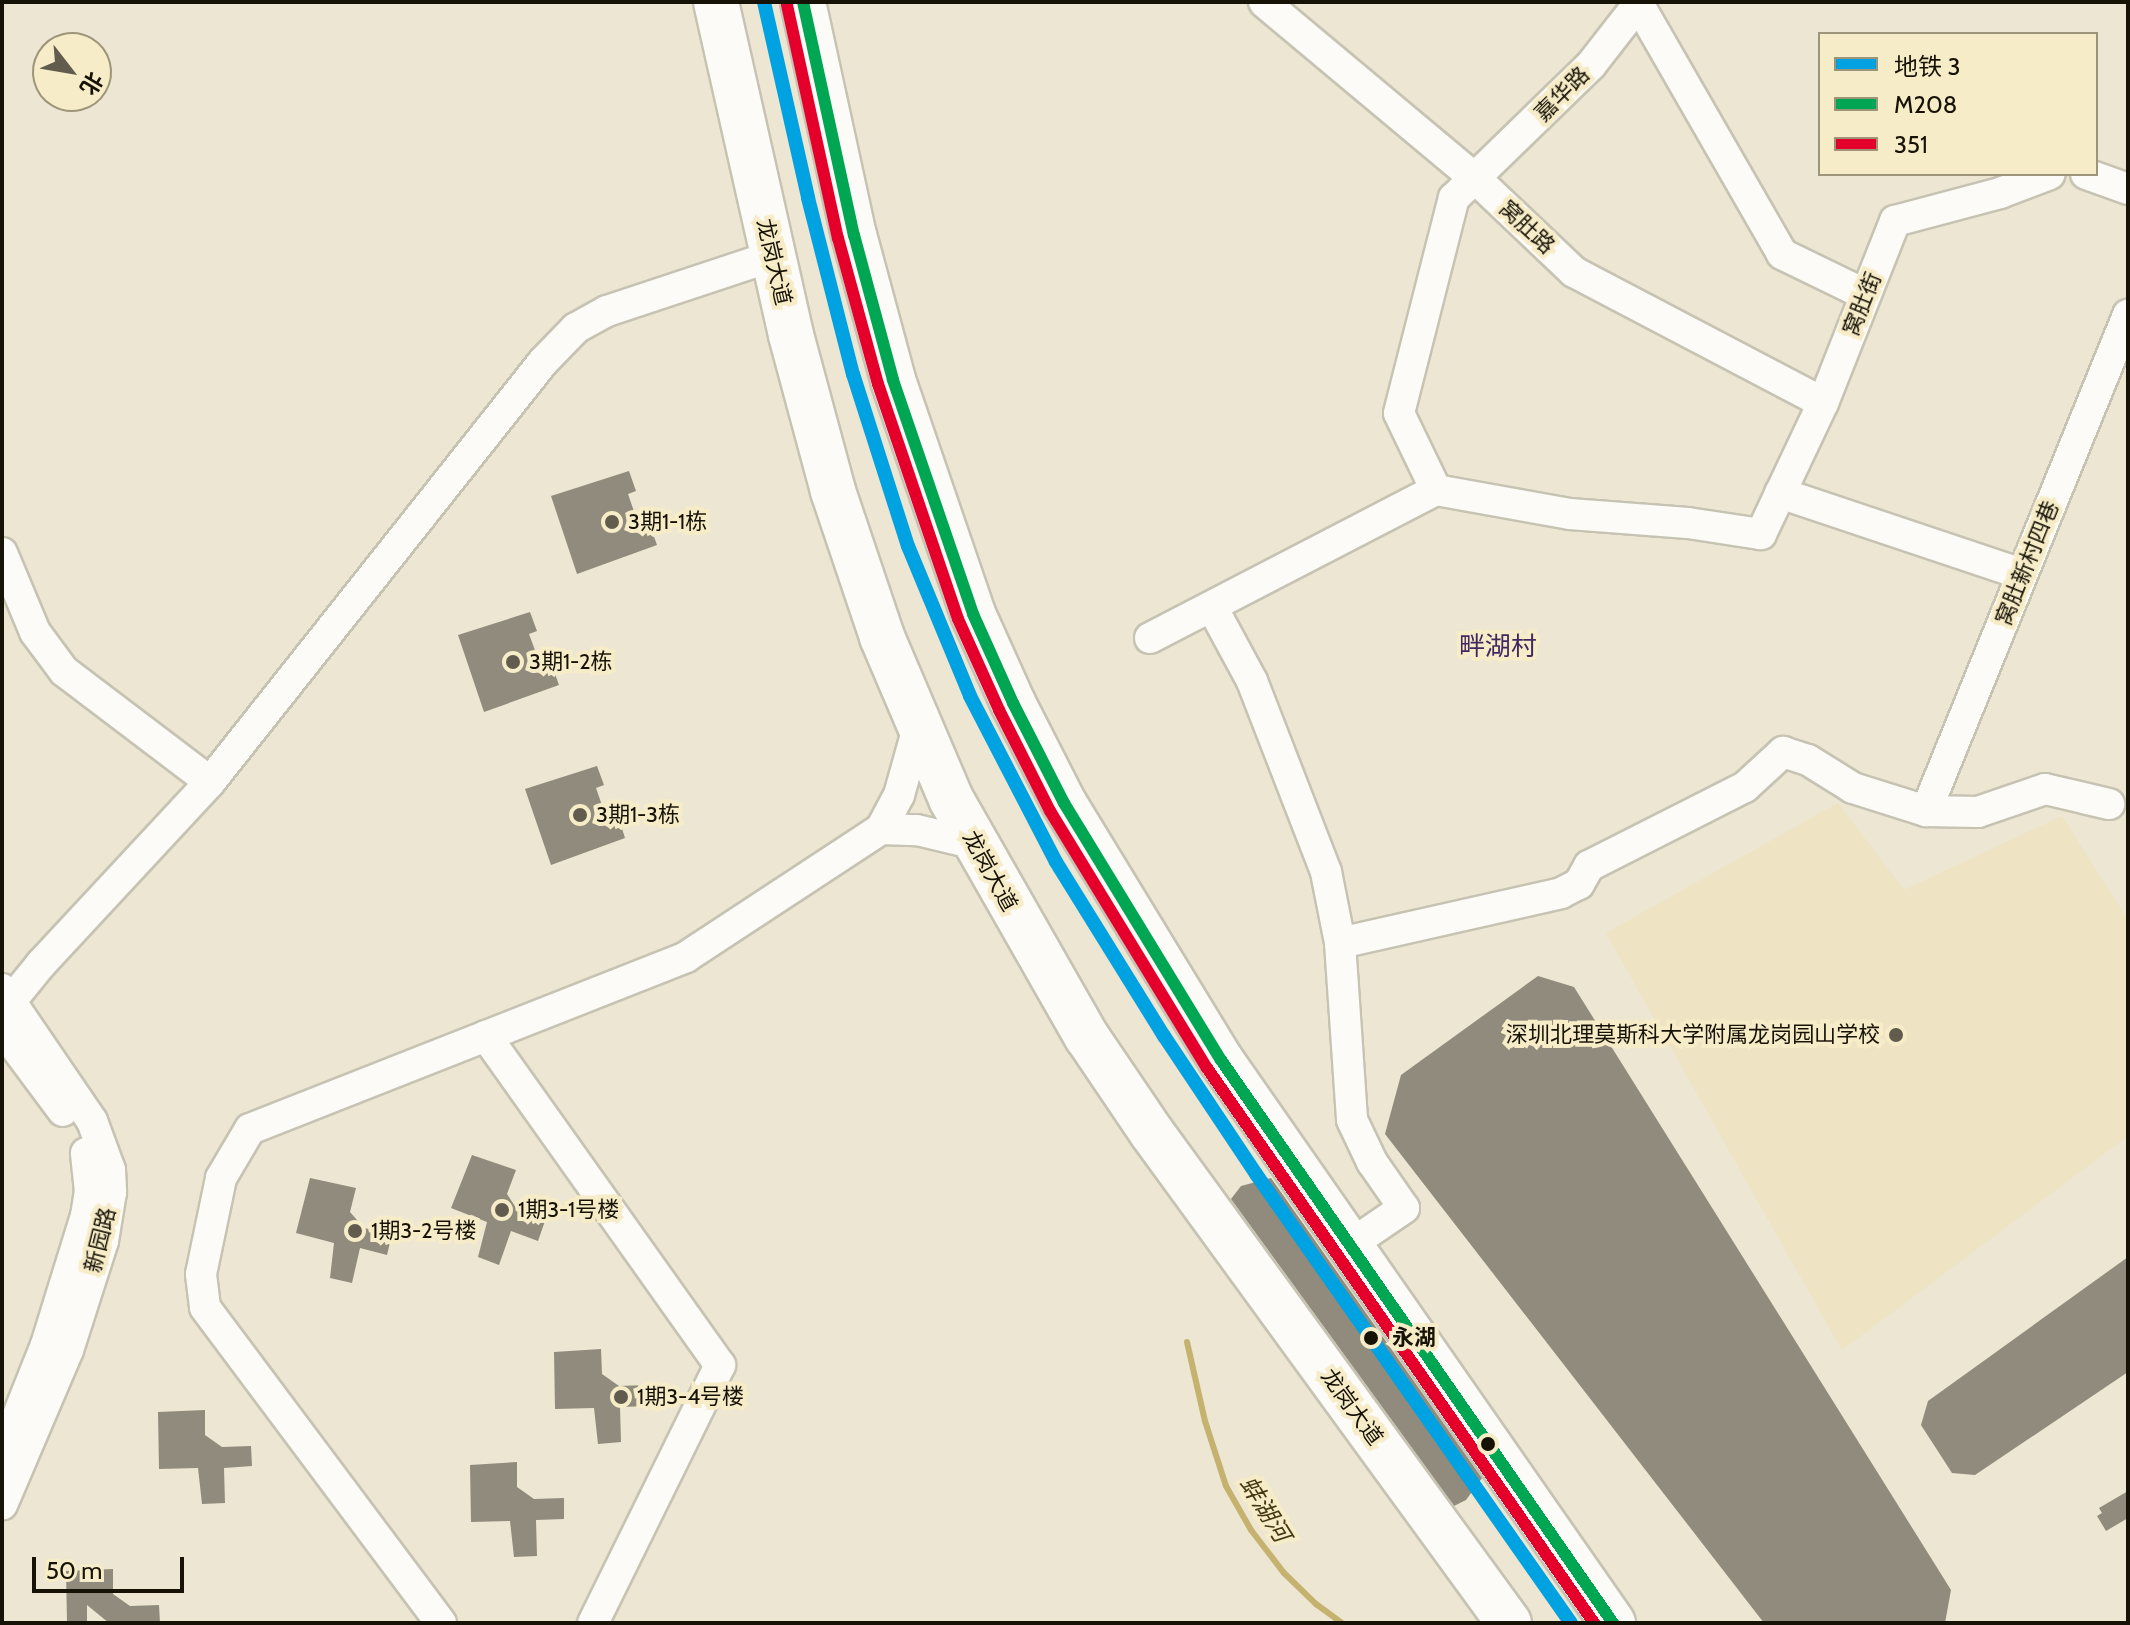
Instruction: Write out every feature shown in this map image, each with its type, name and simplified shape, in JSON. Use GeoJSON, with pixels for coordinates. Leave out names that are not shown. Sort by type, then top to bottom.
{"type":"FeatureCollection","features":[{"type":"Feature","properties":{"kind":"highway","name":"龙岗大道"},"geometry":{"type":"LineString","coordinates":[[716,2],[773,256],[833,491],[882,637],[951,799],[1087,1037],[1152,1133],[1509,1623]]}},
{"type":"Feature","properties":{"kind":"highway"},"geometry":{"type":"LineString","coordinates":[[803,2],[854,235],[893,380],[934,505],[979,626],[1064,803],[1221,1060],[1613,1623]]}},
{"type":"Feature","properties":{"kind":"street","name":"窝肚路"},"geometry":{"type":"LineString","coordinates":[[1264,2],[1476,179],[1574,272],[1823,403]]}},
{"type":"Feature","properties":{"kind":"street"},"geometry":{"type":"LineString","coordinates":[[1639,3],[1782,254],[1866,295]]}},
{"type":"Feature","properties":{"kind":"street","name":"嘉华路"},"geometry":{"type":"LineString","coordinates":[[1436,490],[1399,413],[1454,198],[1591,65],[1639,3]]}},
{"type":"Feature","properties":{"kind":"street","name":"窝肚街"},"geometry":{"type":"LineString","coordinates":[[1436,490],[1570,514],[1688,523],[1761,534],[1823,403],[1895,221],[2000,193],[2045,176]]}},
{"type":"Feature","properties":{"kind":"street"},"geometry":{"type":"LineString","coordinates":[[2092,176],[2128,189]]}},
{"type":"Feature","properties":{"kind":"street"},"geometry":{"type":"LineString","coordinates":[[4,1008],[210,782],[543,362],[576,328],[607,311],[773,256]]}},
{"type":"Feature","properties":{"kind":"street","name":"窝肚新村四巷"},"geometry":{"type":"LineString","coordinates":[[1926,811],[2128,315]]}},
{"type":"Feature","properties":{"kind":"street"},"geometry":{"type":"LineString","coordinates":[[1150,638],[1436,490]]}},
{"type":"Feature","properties":{"kind":"street"},"geometry":{"type":"LineString","coordinates":[[1780,493],[2022,574]]}},
{"type":"Feature","properties":{"kind":"street"},"geometry":{"type":"LineString","coordinates":[[2,553],[35,632],[64,671],[210,782]]}},
{"type":"Feature","properties":{"kind":"street"},"geometry":{"type":"LineString","coordinates":[[1212,607],[1252,681],[1320,858],[1340,943],[1352,1120],[1372,1162],[1404,1208],[1350,1245]]}},
{"type":"Feature","properties":{"kind":"street"},"geometry":{"type":"LineString","coordinates":[[441,1623],[205,1307],[201,1274],[221,1178],[250,1129],[686,957],[881,829],[899,795],[919,724]]}},
{"type":"Feature","properties":{"kind":"street"},"geometry":{"type":"LineString","coordinates":[[1340,943],[1561,893],[1579,884],[1589,866],[1745,787],[1783,752],[1808,760],[1853,788],[1926,811],[1978,812],[2045,789],[2109,804]]}},
{"type":"Feature","properties":{"kind":"street"},"geometry":{"type":"LineString","coordinates":[[881,829],[917,830],[976,844]]}},
{"type":"Feature","properties":{"kind":"street","name":"新园路"},"geometry":{"type":"LineString","coordinates":[[2,1455],[46,1345],[82,1233],[90,1192],[90,1171],[76,1129],[4,1008]]}},
{"type":"Feature","properties":{"kind":"street","name":"新园路"},"geometry":{"type":"LineString","coordinates":[[2,1505],[68,1350],[103,1241],[111,1192],[110,1170],[92,1121],[4,1008]]}},
{"type":"Feature","properties":{"kind":"street"},"geometry":{"type":"LineString","coordinates":[[486,1036],[720,1365],[593,1623]]}},
{"type":"Feature","properties":{"kind":"shaded area","name":"深圳北理莫斯科大学附属龙岗园山学校"},"geometry":{"type":"Polygon","coordinates":[[[1838,803],[1904,890],[2062,816],[2128,920],[2128,1136],[1842,1350],[1606,933],[1838,803]]]}},
{"type":"Feature","properties":{"kind":"building","name":"3期1-1栋"},"geometry":{"type":"Polygon","coordinates":[[[629,471],[636,491],[628,494],[638,523],[648,520],[657,545],[577,574],[551,496],[629,471]]]}},
{"type":"Feature","properties":{"kind":"building","name":"3期1-2栋"},"geometry":{"type":"Polygon","coordinates":[[[530,612],[537,631],[529,634],[540,664],[550,660],[559,685],[484,712],[458,635],[530,612]]]}},
{"type":"Feature","properties":{"kind":"building","name":"3期1-3栋"},"geometry":{"type":"Polygon","coordinates":[[[597,766],[604,785],[596,788],[606,817],[617,813],[625,838],[551,865],[525,789],[597,766]]]}},
{"type":"Feature","properties":{"kind":"building"},"geometry":{"type":"Polygon","coordinates":[[[1538,976],[1574,987],[1951,1590],[1945,1623],[1764,1623],[1385,1134],[1401,1075],[1538,976]]]}},
{"type":"Feature","properties":{"kind":"building","name":"1期3-1号楼"},"geometry":{"type":"Polygon","coordinates":[[[472,1155],[516,1170],[507,1194],[518,1211],[545,1221],[538,1241],[511,1231],[499,1265],[478,1257],[487,1222],[451,1208],[472,1155]]]}},
{"type":"Feature","properties":{"kind":"building","name":"1期3-2号楼"},"geometry":{"type":"Polygon","coordinates":[[[310,1178],[356,1188],[350,1212],[364,1228],[392,1234],[387,1255],[360,1248],[352,1283],[330,1278],[334,1243],[296,1233],[310,1178]]]}},
{"type":"Feature","properties":{"kind":"building"},"geometry":{"type":"Polygon","coordinates":[[[1271,1178],[1482,1478],[1466,1500],[1454,1506],[1231,1199],[1241,1186],[1271,1178]]]}},
{"type":"Feature","properties":{"kind":"building"},"geometry":{"type":"Polygon","coordinates":[[[2128,1257],[2128,1372],[1975,1475],[1952,1473],[1921,1425],[1928,1401],[2128,1257]]]}},
{"type":"Feature","properties":{"kind":"building","name":"1期3-4号楼"},"geometry":{"type":"Polygon","coordinates":[[[601,1349],[602,1374],[619,1386],[647,1385],[649,1406],[620,1407],[621,1442],[598,1444],[594,1408],[555,1409],[554,1352],[601,1349]]]}},
{"type":"Feature","properties":{"kind":"building"},"geometry":{"type":"Polygon","coordinates":[[[205,1410],[205,1435],[222,1447],[251,1446],[252,1466],[224,1468],[225,1503],[202,1504],[198,1468],[159,1469],[158,1412],[205,1410]]]}},
{"type":"Feature","properties":{"kind":"building"},"geometry":{"type":"Polygon","coordinates":[[[517,1462],[517,1487],[534,1499],[564,1498],[564,1519],[536,1520],[537,1556],[514,1557],[510,1521],[471,1522],[470,1465],[517,1462]]]}},
{"type":"Feature","properties":{"kind":"building"},"geometry":{"type":"Polygon","coordinates":[[[2128,1491],[2128,1518],[2106,1531],[2097,1516],[2102,1513],[2099,1508],[2128,1491]]]}},
{"type":"Feature","properties":{"kind":"building"},"geometry":{"type":"Polygon","coordinates":[[[113,1569],[113,1594],[130,1606],[159,1605],[160,1623],[109,1623],[87,1605],[87,1623],[67,1623],[66,1571],[113,1569]]]}},
{"type":"Feature","properties":{"kind":"waterway","name":"蚌湖河"},"geometry":{"type":"LineString","coordinates":[[1187,1342],[1205,1421],[1226,1486],[1251,1530],[1284,1573],[1316,1604],[1342,1623]]}},
{"type":"Feature","properties":{"kind":"metro line","name":"3"},"geometry":{"type":"LineString","coordinates":[[764,2],[808,198],[853,374],[908,546],[970,696],[1056,862],[1164,1036],[1256,1174],[1571,1623]]}},
{"type":"Feature","properties":{"kind":"transit line","name":"M208"},"geometry":{"type":"LineString","coordinates":[[803,2],[854,235],[893,380],[973,614],[1013,703],[1064,803],[1221,1060],[1613,1623]]}},
{"type":"Feature","properties":{"kind":"transit line","name":"351"},"geometry":{"type":"LineString","coordinates":[[787,5],[838,238],[878,384],[958,619],[999,710],[1050,811],[1207,1068],[1594,1623]]}},
{"type":"Feature","properties":{"kind":"place","name":"3期1-1栋"},"geometry":{"type":"Point","coordinates":[612,522]}},
{"type":"Feature","properties":{"kind":"place","name":"3期1-2栋"},"geometry":{"type":"Point","coordinates":[513,662]}},
{"type":"Feature","properties":{"kind":"place","name":"3期1-3栋"},"geometry":{"type":"Point","coordinates":[580,815]}},
{"type":"Feature","properties":{"kind":"place","name":"深圳北理莫斯科大学附属龙岗园山学校"},"geometry":{"type":"Point","coordinates":[1896,1035]}},
{"type":"Feature","properties":{"kind":"place","name":"1期3-1号楼"},"geometry":{"type":"Point","coordinates":[502,1210]}},
{"type":"Feature","properties":{"kind":"place","name":"1期3-2号楼"},"geometry":{"type":"Point","coordinates":[355,1231]}},
{"type":"Feature","properties":{"kind":"place","name":"永湖"},"geometry":{"type":"Point","coordinates":[1371,1338]}},
{"type":"Feature","properties":{"kind":"place","name":"1期3-4号楼"},"geometry":{"type":"Point","coordinates":[621,1397]}},
{"type":"Feature","properties":{"kind":"district","name":"畔湖村"},"geometry":{"type":"Point","coordinates":[1498,647]}}]}
